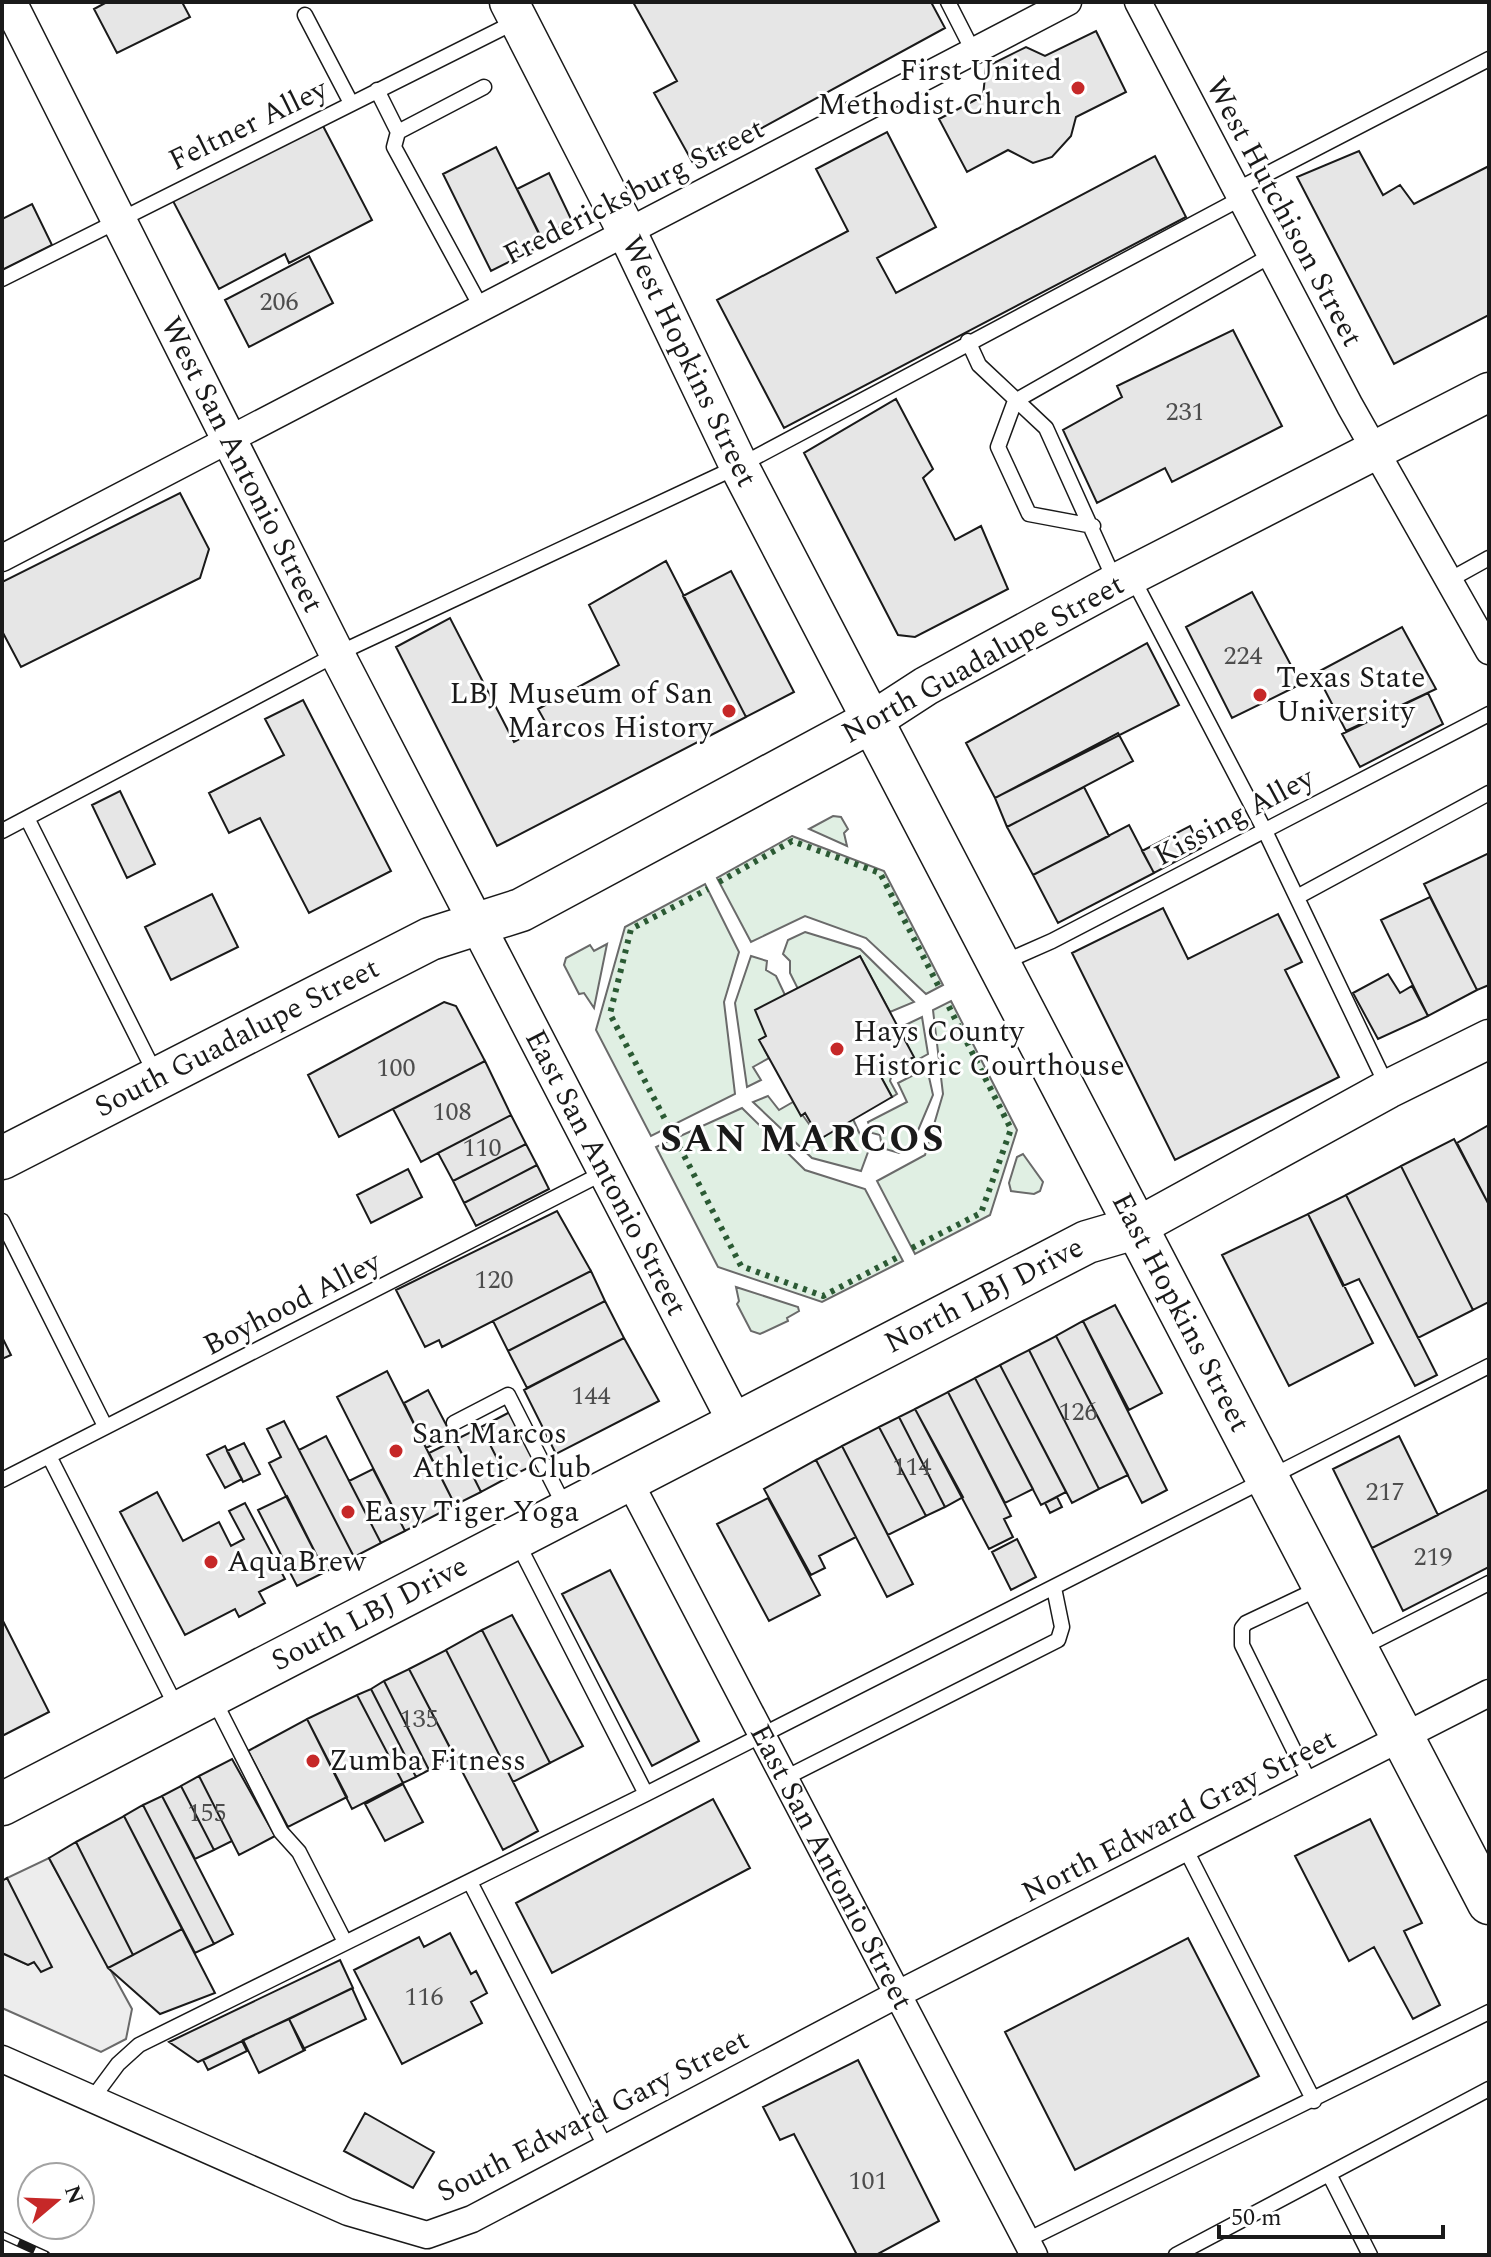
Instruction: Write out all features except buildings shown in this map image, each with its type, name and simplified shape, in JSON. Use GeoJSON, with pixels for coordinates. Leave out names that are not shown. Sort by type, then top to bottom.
{"type":"FeatureCollection","features":[{"type":"Feature","properties":{"kind":"main road","name":"West Hopkins Street"},"geometry":{"type":"LineString","coordinates":[[513,11],[628,234],[739,466],[872,721]]}},
{"type":"Feature","properties":{"kind":"main road","name":"North Guadalupe Street"},"geometry":{"type":"LineString","coordinates":[[477,924],[521,910],[872,721],[926,686],[1123,579],[1489,392]]}},
{"type":"Feature","properties":{"kind":"main road","name":"East Hopkins Street"},"geometry":{"type":"LineString","coordinates":[[872,721],[1489,1903]]}},
{"type":"Feature","properties":{"kind":"main road","name":"South Guadalupe Street"},"geometry":{"type":"LineString","coordinates":[[2,1158],[430,939],[477,924]]}},
{"type":"Feature","properties":{"kind":"main road","name":"North LBJ Drive"},"geometry":{"type":"LineString","coordinates":[[735,1422],[1087,1242],[1135,1228],[1388,1089],[1489,1039]]}},
{"type":"Feature","properties":{"kind":"main road","name":"South LBJ Drive"},"geometry":{"type":"LineString","coordinates":[[2,1804],[735,1422]]}},
{"type":"Feature","properties":{"kind":"street","name":"West San Antonio Street"},"geometry":{"type":"LineString","coordinates":[[9,2],[337,654],[477,924]]}},
{"type":"Feature","properties":{"kind":"street","name":"Fredericksburg Street"},"geometry":{"type":"LineString","coordinates":[[2,558],[481,307],[628,234],[972,49],[1068,2]]}},
{"type":"Feature","properties":{"kind":"street","name":"West Hutchison Street"},"geometry":{"type":"LineString","coordinates":[[1138,2],[1270,256],[1489,651]]}},
{"type":"Feature","properties":{"kind":"street","name":"East San Antonio Street"},"geometry":{"type":"LineString","coordinates":[[477,924],[735,1422]]}},
{"type":"Feature","properties":{"kind":"street","name":"East San Antonio Street"},"geometry":{"type":"LineString","coordinates":[[628,1479],[1031,2248]]}},
{"type":"Feature","properties":{"kind":"street","name":"North Edward Gray Street"},"geometry":{"type":"LineString","coordinates":[[898,1994],[1489,1693]]}},
{"type":"Feature","properties":{"kind":"street","name":"South Edward Gary Street"},"geometry":{"type":"LineString","coordinates":[[2,2059],[348,2212],[427,2235],[472,2219],[898,1994]]}},
{"type":"Feature","properties":{"kind":"lane"},"geometry":{"type":"LineString","coordinates":[[948,2],[972,49]]}},
{"type":"Feature","properties":{"kind":"lane","name":"Feltner Alley"},"geometry":{"type":"LineString","coordinates":[[2,279],[377,90],[513,11]]}},
{"type":"Feature","properties":{"kind":"lane"},"geometry":{"type":"LineString","coordinates":[[305,15],[351,103]]}},
{"type":"Feature","properties":{"kind":"lane"},"geometry":{"type":"LineString","coordinates":[[2,831],[337,654],[739,466],[1489,59]]}},
{"type":"Feature","properties":{"kind":"lane"},"geometry":{"type":"LineString","coordinates":[[398,132],[484,87]]}},
{"type":"Feature","properties":{"kind":"lane"},"geometry":{"type":"LineString","coordinates":[[377,90],[398,132],[394,147],[481,307]]}},
{"type":"Feature","properties":{"kind":"lane"},"geometry":{"type":"LineString","coordinates":[[1093,526],[1029,514],[998,447],[1015,401],[1270,256]]}},
{"type":"Feature","properties":{"kind":"lane"},"geometry":{"type":"LineString","coordinates":[[968,341],[979,365],[1046,428],[1093,526],[1264,829],[1388,1089]]}},
{"type":"Feature","properties":{"kind":"lane"},"geometry":{"type":"LineString","coordinates":[[1451,579],[1489,558]]}},
{"type":"Feature","properties":{"kind":"lane","name":"Kissing Alley"},"geometry":{"type":"LineString","coordinates":[[1001,963],[1052,941],[1489,714]]}},
{"type":"Feature","properties":{"kind":"lane"},"geometry":{"type":"LineString","coordinates":[[1297,897],[1489,793]]}},
{"type":"Feature","properties":{"kind":"lane"},"geometry":{"type":"LineString","coordinates":[[27,818],[158,1079]]}},
{"type":"Feature","properties":{"kind":"lane","name":"Boyhood Alley"},"geometry":{"type":"LineString","coordinates":[[2,1480],[605,1172]]}},
{"type":"Feature","properties":{"kind":"lane"},"geometry":{"type":"LineString","coordinates":[[2,1221],[105,1426]]}},
{"type":"Feature","properties":{"kind":"lane"},"geometry":{"type":"LineString","coordinates":[[92,2099],[118,2064],[139,2045],[762,1736],[1489,1366]]}},
{"type":"Feature","properties":{"kind":"lane"},"geometry":{"type":"LineString","coordinates":[[454,1423],[508,1395],[567,1510]]}},
{"type":"Feature","properties":{"kind":"lane"},"geometry":{"type":"LineString","coordinates":[[49,1456],[194,1702],[281,1832],[299,1852],[345,1942]]}},
{"type":"Feature","properties":{"kind":"lane"},"geometry":{"type":"LineString","coordinates":[[515,1537],[646,1794]]}},
{"type":"Feature","properties":{"kind":"lane"},"geometry":{"type":"LineString","coordinates":[[1355,1651],[1489,1583]]}},
{"type":"Feature","properties":{"kind":"lane"},"geometry":{"type":"LineString","coordinates":[[1311,1785],[1242,1645],[1241,1635],[1246,1623],[1322,1586]]}},
{"type":"Feature","properties":{"kind":"lane"},"geometry":{"type":"LineString","coordinates":[[785,1778],[1058,1640],[1062,1627],[1054,1588]]}},
{"type":"Feature","properties":{"kind":"lane"},"geometry":{"type":"LineString","coordinates":[[1186,1850],[1314,2101]]}},
{"type":"Feature","properties":{"kind":"lane"},"geometry":{"type":"LineString","coordinates":[[470,1882],[606,2148]]}},
{"type":"Feature","properties":{"kind":"lane"},"geometry":{"type":"LineString","coordinates":[[1031,2248],[1489,2012]]}},
{"type":"Feature","properties":{"kind":"lane"},"geometry":{"type":"LineString","coordinates":[[1176,2255],[1489,2089]]}},
{"type":"Feature","properties":{"kind":"lane"},"geometry":{"type":"LineString","coordinates":[[1329,2174],[1370,2255]]}},
{"type":"Feature","properties":{"kind":"green space"},"geometry":{"type":"Polygon","coordinates":[[[833,816],[841,817],[848,829],[844,833],[847,846],[809,829],[833,816]]]}},
{"type":"Feature","properties":{"kind":"green space"},"geometry":{"type":"Polygon","coordinates":[[[792,836],[884,871],[943,985],[926,994],[866,938],[805,916],[751,942],[717,878],[792,836]]]}},
{"type":"Feature","properties":{"kind":"green space"},"geometry":{"type":"Polygon","coordinates":[[[705,884],[739,952],[724,1002],[735,1094],[651,1136],[596,1030],[625,927],[705,884]]]}},
{"type":"Feature","properties":{"kind":"green space"},"geometry":{"type":"Polygon","coordinates":[[[805,932],[860,949],[914,1002],[890,1012],[860,956],[798,989],[790,973],[790,961],[783,954],[788,940],[805,932]]]}},
{"type":"Feature","properties":{"kind":"green space"},"geometry":{"type":"Polygon","coordinates":[[[607,944],[594,1008],[584,993],[579,994],[564,965],[566,958],[590,945],[594,951],[607,944]]]}},
{"type":"Feature","properties":{"kind":"green space"},"geometry":{"type":"Polygon","coordinates":[[[751,956],[767,961],[766,970],[776,976],[785,995],[766,1036],[760,1040],[769,1058],[753,1067],[761,1080],[747,1087],[735,1003],[751,956]]]}},
{"type":"Feature","properties":{"kind":"green space"},"geometry":{"type":"Polygon","coordinates":[[[951,1001],[1017,1130],[990,1215],[915,1254],[877,1181],[925,1155],[943,1094],[933,1010],[951,1001]]]}},
{"type":"Feature","properties":{"kind":"green space"},"geometry":{"type":"Polygon","coordinates":[[[922,1017],[928,1054],[892,1074],[890,1081],[897,1094],[892,1097],[880,1075],[913,1057],[899,1028],[922,1017]]]}},
{"type":"Feature","properties":{"kind":"green space"},"geometry":{"type":"Polygon","coordinates":[[[927,1068],[933,1095],[911,1147],[899,1153],[882,1148],[880,1135],[872,1133],[868,1122],[907,1102],[898,1083],[927,1068]]]}},
{"type":"Feature","properties":{"kind":"green space"},"geometry":{"type":"Polygon","coordinates":[[[768,1096],[779,1110],[793,1102],[820,1139],[853,1119],[868,1152],[861,1171],[812,1158],[753,1102],[768,1096]]]}},
{"type":"Feature","properties":{"kind":"green space"},"geometry":{"type":"Polygon","coordinates":[[[742,1108],[805,1170],[865,1189],[903,1261],[822,1302],[718,1267],[656,1147],[742,1108]]]}},
{"type":"Feature","properties":{"kind":"green space"},"geometry":{"type":"Polygon","coordinates":[[[1023,1154],[1043,1182],[1040,1191],[1034,1194],[1011,1191],[1009,1183],[1017,1157],[1023,1154]]]}},
{"type":"Feature","properties":{"kind":"green space"},"geometry":{"type":"Polygon","coordinates":[[[736,1287],[798,1307],[799,1311],[787,1318],[788,1321],[760,1334],[751,1331],[737,1304],[736,1287]]]}},
{"type":"Feature","properties":{"kind":"shaded area"},"geometry":{"type":"Polygon","coordinates":[[[49,1858],[132,2009],[126,2039],[101,2052],[2,2008],[2,1953],[28,1965],[34,1962],[41,1971],[7,1878],[49,1858]]]}},
{"type":"Feature","properties":{"kind":"railway"},"geometry":{"type":"LineString","coordinates":[[2,2235],[46,2255]]}},
{"type":"Feature","properties":{"kind":"hedge"},"geometry":{"type":"LineString","coordinates":[[719,882],[792,841],[880,873],[939,987]]}},
{"type":"Feature","properties":{"kind":"hedge"},"geometry":{"type":"LineString","coordinates":[[669,1127],[610,1014],[631,929],[708,889]]}},
{"type":"Feature","properties":{"kind":"hedge"},"geometry":{"type":"LineString","coordinates":[[912,1248],[981,1213],[1011,1129],[947,1003]]}},
{"type":"Feature","properties":{"kind":"hedge"},"geometry":{"type":"LineString","coordinates":[[675,1138],[741,1266],[823,1296],[900,1256]]}},
{"type":"Feature","properties":{"kind":"place","name":"First United Methodist Church"},"geometry":{"type":"Point","coordinates":[1078,88]}},
{"type":"Feature","properties":{"kind":"place","name":"Texas State University"},"geometry":{"type":"Point","coordinates":[1260,695]}},
{"type":"Feature","properties":{"kind":"place","name":"LBJ Museum of San Marcos History"},"geometry":{"type":"Point","coordinates":[729,711]}},
{"type":"Feature","properties":{"kind":"place","name":"Hays County Historic Courthouse"},"geometry":{"type":"Point","coordinates":[837,1049]}},
{"type":"Feature","properties":{"kind":"place","name":"San Marcos Athletic Club"},"geometry":{"type":"Point","coordinates":[396,1451]}},
{"type":"Feature","properties":{"kind":"place","name":"Easy Tiger Yoga"},"geometry":{"type":"Point","coordinates":[348,1512]}},
{"type":"Feature","properties":{"kind":"place","name":"AquaBrew"},"geometry":{"type":"Point","coordinates":[211,1562]}},
{"type":"Feature","properties":{"kind":"place","name":"Zumba Fitness"},"geometry":{"type":"Point","coordinates":[313,1761]}},
{"type":"Feature","properties":{"kind":"district","name":"SAN MARCOS"},"geometry":{"type":"Point","coordinates":[803,1140]}}]}
